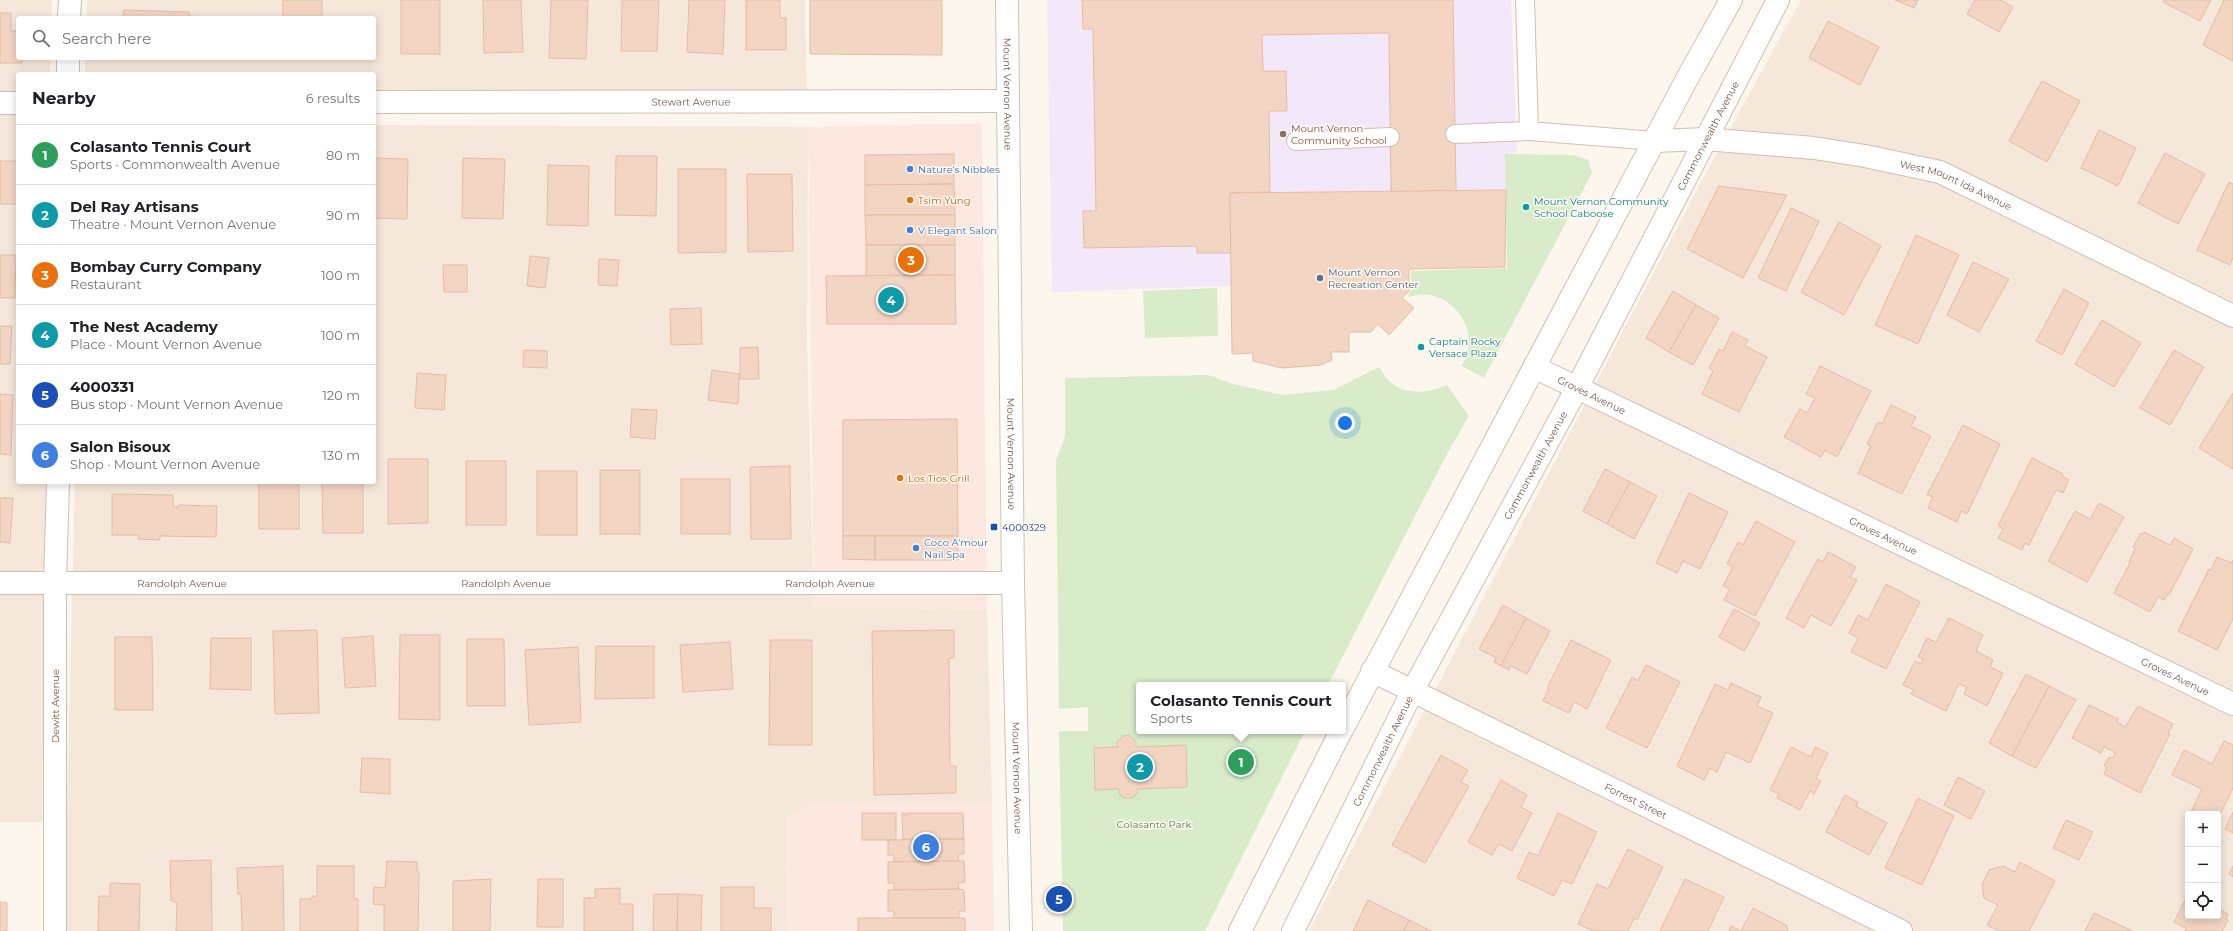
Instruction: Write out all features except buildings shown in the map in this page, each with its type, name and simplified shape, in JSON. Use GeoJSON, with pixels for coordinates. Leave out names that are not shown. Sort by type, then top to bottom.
{"type":"FeatureCollection","features":[{"type":"Feature","properties":{"kind":"street"},"geometry":{"type":"LineString","coordinates":[[69,16],[70,0]]}},
{"type":"Feature","properties":{"kind":"street","name":"Mount Vernon Avenue"},"geometry":{"type":"LineString","coordinates":[[1007,0],[1013,583],[1021,931]]}},
{"type":"Feature","properties":{"kind":"street"},"geometry":{"type":"LineString","coordinates":[[1346,722],[1731,0]]}},
{"type":"Feature","properties":{"kind":"street","name":"Commonwealth Avenue"},"geometry":{"type":"LineString","coordinates":[[1293,931],[1413,690],[1577,388],[1778,0]]}},
{"type":"Feature","properties":{"kind":"street"},"geometry":{"type":"LineString","coordinates":[[68,60],[68,72]]}},
{"type":"Feature","properties":{"kind":"street","name":"Stewart Avenue"},"geometry":{"type":"LineString","coordinates":[[376,102],[1007,100]]}},
{"type":"Feature","properties":{"kind":"street"},"geometry":{"type":"LineString","coordinates":[[0,103],[16,103]]}},
{"type":"Feature","properties":{"kind":"street","name":"West Mount Ida Avenue"},"geometry":{"type":"LineString","coordinates":[[1655,141],[1705,139],[1814,148],[1865,156],[1940,172],[2233,316]]}},
{"type":"Feature","properties":{"kind":"street","name":"Groves Avenue"},"geometry":{"type":"LineString","coordinates":[[1534,367],[2233,704]]}},
{"type":"Feature","properties":{"kind":"street","name":"Dewitt Avenue"},"geometry":{"type":"LineString","coordinates":[[55,931],[55,583],[58,484]]}},
{"type":"Feature","properties":{"kind":"street","name":"Randolph Avenue"},"geometry":{"type":"LineString","coordinates":[[0,583],[1013,583]]}},
{"type":"Feature","properties":{"kind":"street","name":"Forrest Street"},"geometry":{"type":"LineString","coordinates":[[1372,671],[1901,931]]}},
{"type":"Feature","properties":{"kind":"street"},"geometry":{"type":"LineString","coordinates":[[1240,931],[1339,734]]}},
{"type":"Feature","properties":{"kind":"lane"},"geometry":{"type":"LineString","coordinates":[[1525,0],[1529,131]]}},
{"type":"Feature","properties":{"kind":"lane"},"geometry":{"type":"LineString","coordinates":[[1455,134],[1529,131],[1655,141]]}},
{"type":"Feature","properties":{"kind":"lane"},"geometry":{"type":"LineString","coordinates":[[1296,141],[1390,137]]}},
{"type":"Feature","properties":{"kind":"shaded area"},"geometry":{"type":"Polygon","coordinates":[[[0,0],[52,0],[51,16],[16,16],[16,60],[50,60],[50,72],[16,72],[16,484],[46,484],[42,822],[0,822],[0,0]]]}},
{"type":"Feature","properties":{"kind":"shaded area"},"geometry":{"type":"Polygon","coordinates":[[[87,0],[805,0],[807,93],[376,92],[376,72],[85,72],[85,60],[376,60],[376,16],[87,16],[87,0]]]}},
{"type":"Feature","properties":{"kind":"shaded area","name":"Mount Vernon Community School"},"geometry":{"type":"Polygon","coordinates":[[[1047,0],[1511,0],[1517,153],[1505,154],[1506,190],[1231,193],[1231,286],[1052,292],[1047,0]]]}},
{"type":"Feature","properties":{"kind":"shaded area"},"geometry":{"type":"Polygon","coordinates":[[[1801,0],[2233,0],[2233,931],[1309,931],[1708,169],[1801,0]]]}},
{"type":"Feature","properties":{"kind":"shaded area"},"geometry":{"type":"Polygon","coordinates":[[[982,123],[987,610],[814,606],[808,127],[982,123]]]}},
{"type":"Feature","properties":{"kind":"shaded area"},"geometry":{"type":"Polygon","coordinates":[[[376,125],[808,127],[807,344],[814,606],[987,610],[992,803],[810,803],[786,819],[787,931],[64,931],[75,484],[376,484],[376,125]]]}},
{"type":"Feature","properties":{"kind":"shaded area"},"geometry":{"type":"Polygon","coordinates":[[[810,803],[992,803],[994,931],[787,931],[786,818],[810,803]]]}},
{"type":"Feature","properties":{"kind":"green space"},"geometry":{"type":"Polygon","coordinates":[[[1505,154],[1574,155],[1588,160],[1592,173],[1484,378],[1462,366],[1468,350],[1469,337],[1465,324],[1454,308],[1438,297],[1419,295],[1409,297],[1408,295],[1411,290],[1411,271],[1507,268],[1505,154]]]}},
{"type":"Feature","properties":{"kind":"green space"},"geometry":{"type":"Polygon","coordinates":[[[1217,288],[1218,336],[1145,338],[1143,291],[1217,288]]]}},
{"type":"Feature","properties":{"kind":"green space","name":"Colasanto Park"},"geometry":{"type":"Polygon","coordinates":[[[1379,367],[1391,382],[1399,388],[1406,390],[1420,392],[1447,385],[1469,416],[1448,452],[1330,682],[1136,682],[1136,734],[1304,734],[1205,931],[1063,931],[1059,731],[1088,731],[1088,707],[1059,709],[1056,460],[1065,437],[1065,378],[1208,375],[1233,384],[1282,395],[1334,390],[1379,367]]]}},
{"type":"Feature","properties":{"kind":"place","name":"Mount Vernon Community School"},"geometry":{"type":"Point","coordinates":[1283,134]}},
{"type":"Feature","properties":{"kind":"place","name":"Nature's Nibbles"},"geometry":{"type":"Point","coordinates":[910,169]}},
{"type":"Feature","properties":{"kind":"place","name":"Tsim Yung"},"geometry":{"type":"Point","coordinates":[910,200]}},
{"type":"Feature","properties":{"kind":"place","name":"Mount Vernon Community School Caboose"},"geometry":{"type":"Point","coordinates":[1526,207]}},
{"type":"Feature","properties":{"kind":"place","name":"V Elegant Salon"},"geometry":{"type":"Point","coordinates":[910,230]}},
{"type":"Feature","properties":{"kind":"place","name":"Bombay Curry Company"},"geometry":{"type":"Point","coordinates":[911,260]}},
{"type":"Feature","properties":{"kind":"place","name":"Mount Vernon Recreation Center"},"geometry":{"type":"Point","coordinates":[1320,278]}},
{"type":"Feature","properties":{"kind":"place","name":"The Nest Academy"},"geometry":{"type":"Point","coordinates":[891,300]}},
{"type":"Feature","properties":{"kind":"place","name":"Captain Rocky Versace Plaza"},"geometry":{"type":"Point","coordinates":[1421,347]}},
{"type":"Feature","properties":{"kind":"place","name":"Los Tios Grill"},"geometry":{"type":"Point","coordinates":[900,478]}},
{"type":"Feature","properties":{"kind":"place","name":"4000329"},"geometry":{"type":"Point","coordinates":[994,527]}},
{"type":"Feature","properties":{"kind":"place","name":"Coco A'mour Nail Spa"},"geometry":{"type":"Point","coordinates":[916,548]}},
{"type":"Feature","properties":{"kind":"place","name":"Colasanto Tennis Court"},"geometry":{"type":"Point","coordinates":[1241,762]}},
{"type":"Feature","properties":{"kind":"place","name":"Del Ray Artisans"},"geometry":{"type":"Point","coordinates":[1140,767]}},
{"type":"Feature","properties":{"kind":"place","name":"Salon Bisoux"},"geometry":{"type":"Point","coordinates":[926,847]}},
{"type":"Feature","properties":{"kind":"place","name":"4000331"},"geometry":{"type":"Point","coordinates":[1059,899]}}]}
